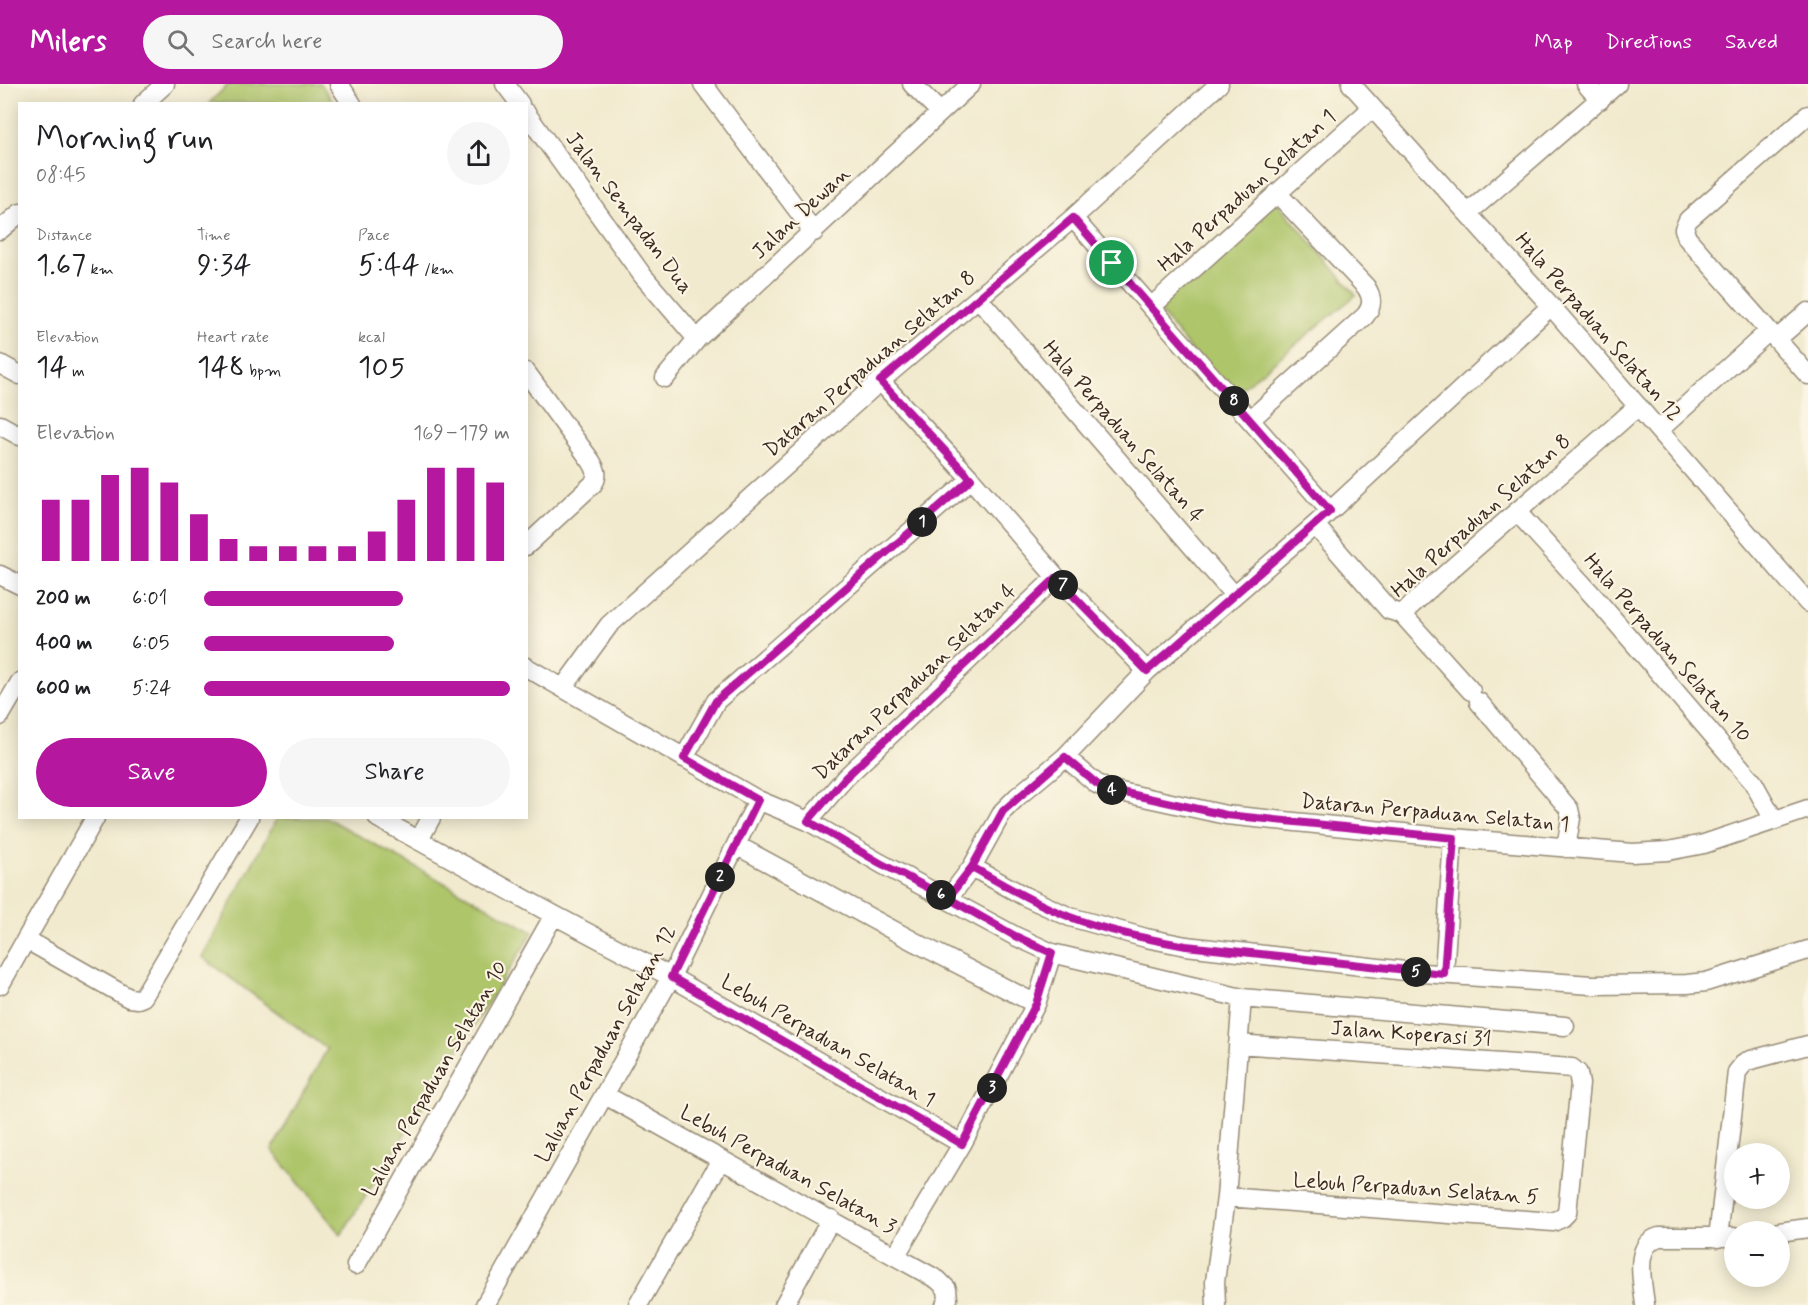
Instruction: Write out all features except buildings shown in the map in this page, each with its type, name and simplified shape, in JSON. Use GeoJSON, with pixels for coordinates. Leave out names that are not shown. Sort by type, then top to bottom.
{"type":"FeatureCollection","features":[{"type":"Feature","properties":{"kind":"street"},"geometry":{"type":"LineString","coordinates":[[145,102],[165,84]]}},
{"type":"Feature","properties":{"kind":"street"},"geometry":{"type":"LineString","coordinates":[[339,84],[351,102]]}},
{"type":"Feature","properties":{"kind":"street"},"geometry":{"type":"LineString","coordinates":[[505,84],[518,102]]}},
{"type":"Feature","properties":{"kind":"street"},"geometry":{"type":"LineString","coordinates":[[703,84],[813,232]]}},
{"type":"Feature","properties":{"kind":"street"},"geometry":{"type":"LineString","coordinates":[[912,84],[940,112]]}},
{"type":"Feature","properties":{"kind":"street","name":"Jalan Dewan"},"geometry":{"type":"LineString","coordinates":[[665,378],[698,339],[971,84]]}},
{"type":"Feature","properties":{"kind":"street","name":"Dataran Perpaduan Selatan 8"},"geometry":{"type":"LineString","coordinates":[[563,688],[609,625],[880,381],[1073,218],[1219,84]]}},
{"type":"Feature","properties":{"kind":"street","name":"Hala Perpaduan Selatan 12"},"geometry":{"type":"LineString","coordinates":[[1351,84],[1551,306],[1808,603]]}},
{"type":"Feature","properties":{"kind":"street"},"geometry":{"type":"LineString","coordinates":[[1586,84],[1600,99]]}},
{"type":"Feature","properties":{"kind":"street"},"geometry":{"type":"LineString","coordinates":[[1468,213],[1617,84]]}},
{"type":"Feature","properties":{"kind":"street","name":"Hala Perpaduan Selatan 1"},"geometry":{"type":"LineString","coordinates":[[1151,307],[1372,108]]}},
{"type":"Feature","properties":{"kind":"street"},"geometry":{"type":"LineString","coordinates":[[1808,115],[1688,220],[1684,229],[1687,238],[1808,375]]}},
{"type":"Feature","properties":{"kind":"street","name":"Jalan Sempadan Dua"},"geometry":{"type":"LineString","coordinates":[[528,116],[643,276],[698,339]]}},
{"type":"Feature","properties":{"kind":"street"},"geometry":{"type":"LineString","coordinates":[[1250,420],[1365,316],[1372,302],[1371,294],[1366,287],[1277,192]]}},
{"type":"Feature","properties":{"kind":"street"},"geometry":{"type":"LineString","coordinates":[[0,230],[18,215]]}},
{"type":"Feature","properties":{"kind":"street"},"geometry":{"type":"LineString","coordinates":[[1073,218],[1330,511]]}},
{"type":"Feature","properties":{"kind":"street","name":"Hala Perpaduan Selatan 4"},"geometry":{"type":"LineString","coordinates":[[979,299],[1234,595]]}},
{"type":"Feature","properties":{"kind":"street"},"geometry":{"type":"LineString","coordinates":[[948,898],[972,867],[1003,811],[1065,757],[1147,671],[1315,525],[1551,306]]}},
{"type":"Feature","properties":{"kind":"street"},"geometry":{"type":"LineString","coordinates":[[1659,430],[1773,335],[1808,312]]}},
{"type":"Feature","properties":{"kind":"street"},"geometry":{"type":"LineString","coordinates":[[528,544],[596,480],[596,471],[591,461],[529,381]]}},
{"type":"Feature","properties":{"kind":"street"},"geometry":{"type":"LineString","coordinates":[[880,381],[971,479],[1056,578],[1147,671]]}},
{"type":"Feature","properties":{"kind":"street","name":"Hala Perpaduan Selatan 8"},"geometry":{"type":"LineString","coordinates":[[1566,848],[1571,818],[1569,809],[1475,696],[1402,615],[1458,561],[1638,406]]}},
{"type":"Feature","properties":{"kind":"street"},"geometry":{"type":"LineString","coordinates":[[0,425],[18,435]]}},
{"type":"Feature","properties":{"kind":"street"},"geometry":{"type":"LineString","coordinates":[[684,758],[716,701],[971,479]]}},
{"type":"Feature","properties":{"kind":"street","name":"Hala Perpaduan Selatan 10"},"geometry":{"type":"LineString","coordinates":[[1517,512],[1596,599],[1753,782],[1774,820]]}},
{"type":"Feature","properties":{"kind":"street"},"geometry":{"type":"LineString","coordinates":[[1315,525],[1389,610],[1402,615]]}},
{"type":"Feature","properties":{"kind":"street"},"geometry":{"type":"LineString","coordinates":[[0,575],[18,584]]}},
{"type":"Feature","properties":{"kind":"street","name":"Dataran Perpaduan Selatan 4"},"geometry":{"type":"LineString","coordinates":[[808,821],[845,778],[1056,578]]}},
{"type":"Feature","properties":{"kind":"street"},"geometry":{"type":"LineString","coordinates":[[528,668],[758,800],[808,821],[880,863],[1015,936],[1052,953],[1242,998],[1565,1026]]}},
{"type":"Feature","properties":{"kind":"street"},"geometry":{"type":"LineString","coordinates":[[0,716],[18,685]]}},
{"type":"Feature","properties":{"kind":"street","name":"Dataran Perpaduan Selatan 1"},"geometry":{"type":"LineString","coordinates":[[1065,757],[1097,784],[1107,789],[1226,815],[1632,853],[1668,851],[1704,844],[1808,809]]}},
{"type":"Feature","properties":{"kind":"street","name":"Laluan Perpaduan Selatan 12"},"geometry":{"type":"LineString","coordinates":[[485,1305],[671,977],[758,800]]}},
{"type":"Feature","properties":{"kind":"street"},"geometry":{"type":"LineString","coordinates":[[0,985],[95,819]]}},
{"type":"Feature","properties":{"kind":"street"},"geometry":{"type":"LineString","coordinates":[[27,940],[129,998],[138,999],[150,988],[248,819]]}},
{"type":"Feature","properties":{"kind":"street","name":"Lebuh Perpaduan Selatan 1"},"geometry":{"type":"LineString","coordinates":[[380,819],[671,977],[962,1144]]}},
{"type":"Feature","properties":{"kind":"street"},"geometry":{"type":"LineString","coordinates":[[419,840],[430,819]]}},
{"type":"Feature","properties":{"kind":"street"},"geometry":{"type":"LineString","coordinates":[[1444,974],[1454,838]]}},
{"type":"Feature","properties":{"kind":"street"},"geometry":{"type":"LineString","coordinates":[[736,845],[913,942],[1036,1004]]}},
{"type":"Feature","properties":{"kind":"street"},"geometry":{"type":"LineString","coordinates":[[972,867],[1024,896],[1070,917],[1146,938],[1186,946],[1444,974],[1592,985],[1687,984],[1706,982],[1808,950]]}},
{"type":"Feature","properties":{"kind":"street","name":"Laluan Perpaduan Selatan 10"},"geometry":{"type":"LineString","coordinates":[[356,1264],[554,915]]}},
{"type":"Feature","properties":{"kind":"street"},"geometry":{"type":"LineString","coordinates":[[896,1255],[962,1144],[1036,1004],[1052,953]]}},
{"type":"Feature","properties":{"kind":"street"},"geometry":{"type":"LineString","coordinates":[[1216,1305],[1215,1282],[1226,1197],[1242,998]]}},
{"type":"Feature","properties":{"kind":"street","name":"Jalan Koperasi 31"},"geometry":{"type":"LineString","coordinates":[[1238,1044],[1562,1067],[1572,1068],[1578,1074]]}},
{"type":"Feature","properties":{"kind":"street"},"geometry":{"type":"LineString","coordinates":[[1727,1221],[1737,1071],[1745,1062],[1808,1045]]}},
{"type":"Feature","properties":{"kind":"street","name":"Lebuh Perpaduan Selatan 5"},"geometry":{"type":"LineString","coordinates":[[1226,1197],[1554,1222],[1567,1213],[1580,1084],[1578,1074]]}},
{"type":"Feature","properties":{"kind":"street","name":"Lebuh Perpaduan Selatan 3"},"geometry":{"type":"LineString","coordinates":[[605,1095],[896,1255],[938,1280],[946,1297]]}},
{"type":"Feature","properties":{"kind":"street"},"geometry":{"type":"LineString","coordinates":[[638,1305],[721,1160]]}},
{"type":"Feature","properties":{"kind":"street"},"geometry":{"type":"LineString","coordinates":[[784,1305],[831,1219]]}},
{"type":"Feature","properties":{"kind":"street"},"geometry":{"type":"LineString","coordinates":[[1790,1232],[1808,1232]]}},
{"type":"Feature","properties":{"kind":"street"},"geometry":{"type":"LineString","coordinates":[[1645,1305],[1641,1258],[1646,1244],[1659,1237],[1724,1238]]}},
{"type":"Feature","properties":{"kind":"green space"},"geometry":{"type":"Polygon","coordinates":[[[229,84],[321,84],[333,102],[210,102],[229,84]]]}},
{"type":"Feature","properties":{"kind":"green space"},"geometry":{"type":"Polygon","coordinates":[[[1276,201],[1356,295],[1230,398],[1155,306],[1276,201]]]}},
{"type":"Feature","properties":{"kind":"green space"},"geometry":{"type":"Polygon","coordinates":[[[276,819],[329,819],[533,932],[341,1235],[272,1150],[327,1049],[202,957],[276,819]]]}},
{"type":"Feature","properties":{"kind":"route"},"geometry":{"type":"LineString","coordinates":[[1112,263],[1073,218],[880,381],[971,479],[716,701],[684,758],[758,800],[671,977],[962,1144],[1036,1004],[1052,953],[1015,936],[948,898],[972,867],[1003,811],[1065,757],[1097,784],[1107,789],[1226,815],[1454,838],[1444,974],[1186,946],[1146,938],[1070,917],[1024,896],[972,867],[948,898],[880,863],[808,821],[845,778],[1056,578],[1147,671],[1330,511],[1112,263]]}}]}
